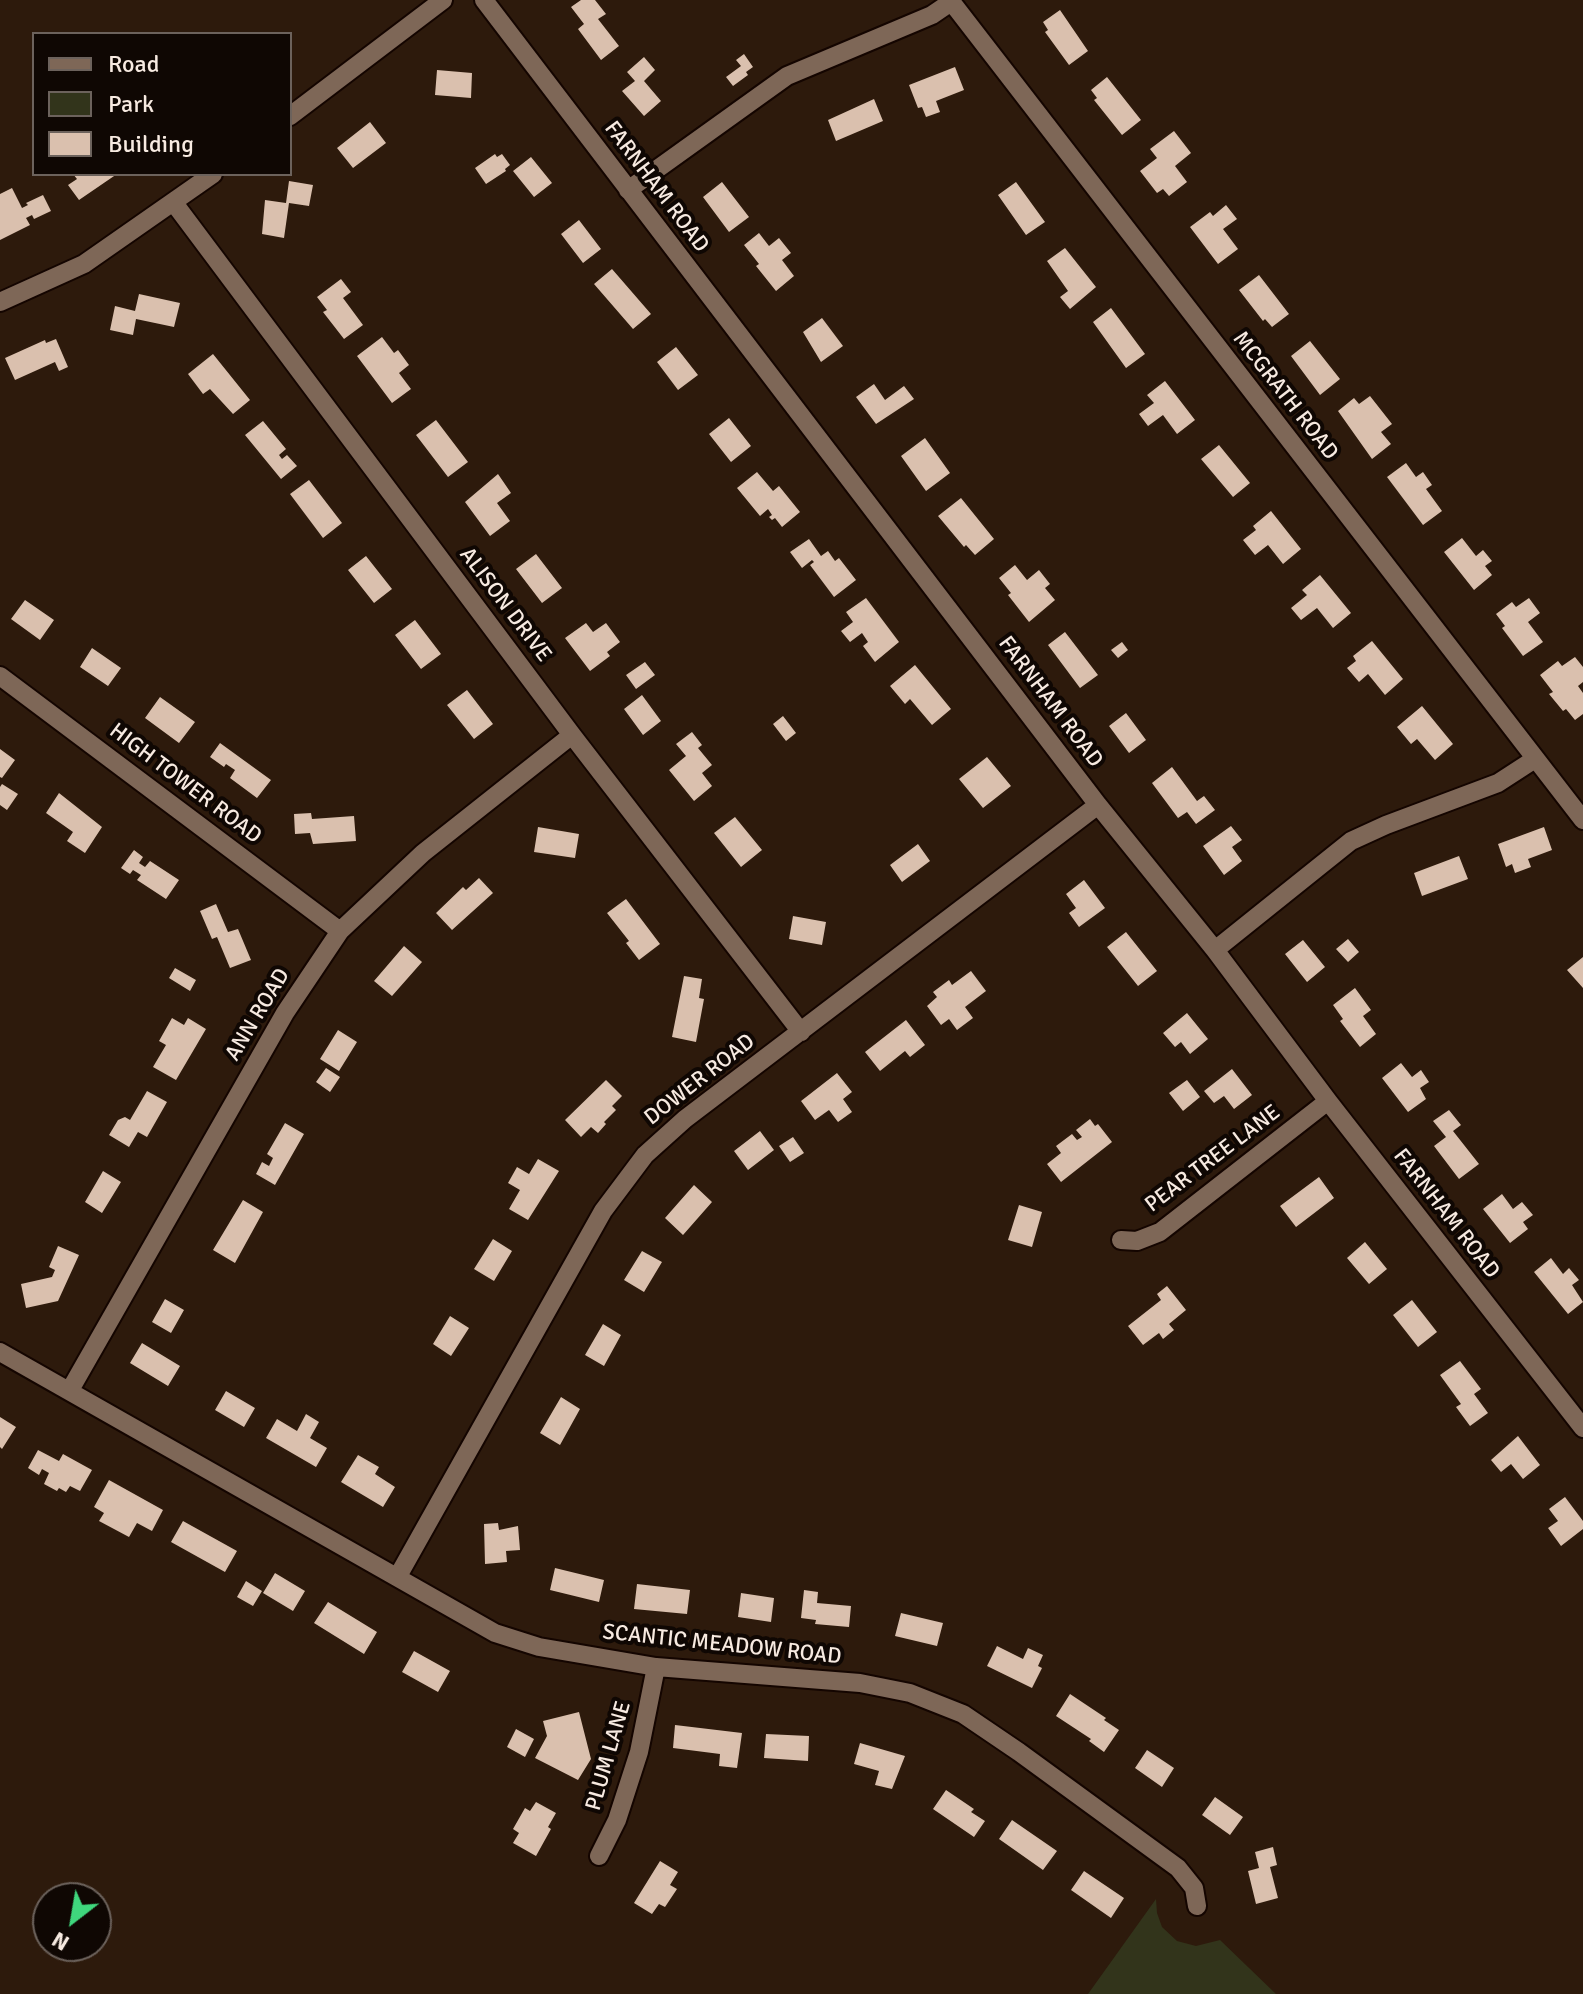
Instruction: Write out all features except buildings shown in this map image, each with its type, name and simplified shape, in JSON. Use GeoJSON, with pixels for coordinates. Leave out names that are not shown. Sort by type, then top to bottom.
{"type":"FeatureCollection","features":[{"type":"Feature","properties":{"kind":"street"},"geometry":{"type":"LineString","coordinates":[[292,114],[443,0]]}},
{"type":"Feature","properties":{"kind":"street","name":"FARNHAM ROAD"},"geometry":{"type":"LineString","coordinates":[[484,0],[1098,805],[1215,950],[1328,1101],[1583,1428]]}},
{"type":"Feature","properties":{"kind":"street"},"geometry":{"type":"LineString","coordinates":[[628,190],[787,76],[932,15],[950,1]]}},
{"type":"Feature","properties":{"kind":"street","name":"MCGRATH ROAD"},"geometry":{"type":"LineString","coordinates":[[950,1],[1583,820]]}},
{"type":"Feature","properties":{"kind":"street"},"geometry":{"type":"LineString","coordinates":[[0,302],[84,264],[210,176]]}},
{"type":"Feature","properties":{"kind":"street","name":"ALISON DRIVE"},"geometry":{"type":"LineString","coordinates":[[174,203],[572,735],[801,1032]]}},
{"type":"Feature","properties":{"kind":"street","name":"HIGH TOWER ROAD"},"geometry":{"type":"LineString","coordinates":[[0,676],[340,931]]}},
{"type":"Feature","properties":{"kind":"street","name":"ANN ROAD"},"geometry":{"type":"LineString","coordinates":[[70,1390],[285,1013],[340,931],[423,853],[572,735]]}},
{"type":"Feature","properties":{"kind":"street"},"geometry":{"type":"LineString","coordinates":[[1215,950],[1351,841],[1498,783],[1535,759]]}},
{"type":"Feature","properties":{"kind":"street","name":"DOWER ROAD"},"geometry":{"type":"LineString","coordinates":[[398,1576],[603,1211],[645,1155],[685,1119],[1098,805]]}},
{"type":"Feature","properties":{"kind":"street","name":"PEAR TREE LANE"},"geometry":{"type":"LineString","coordinates":[[1121,1240],[1137,1241],[1160,1232],[1328,1101]]}},
{"type":"Feature","properties":{"kind":"street","name":"SCANTIC MEADOW ROAD"},"geometry":{"type":"LineString","coordinates":[[0,1352],[495,1633],[539,1647],[656,1667],[860,1683],[910,1693],[963,1714],[1178,1868],[1194,1888],[1197,1906]]}},
{"type":"Feature","properties":{"kind":"street","name":"PLUM LANE"},"geometry":{"type":"LineString","coordinates":[[599,1856],[617,1820],[639,1752],[656,1667]]}},
{"type":"Feature","properties":{"kind":"green space"},"geometry":{"type":"Polygon","coordinates":[[[1156,1899],[1162,1927],[1177,1941],[1196,1946],[1220,1940],[1276,1994],[1088,1994],[1156,1899]]]}}]}
